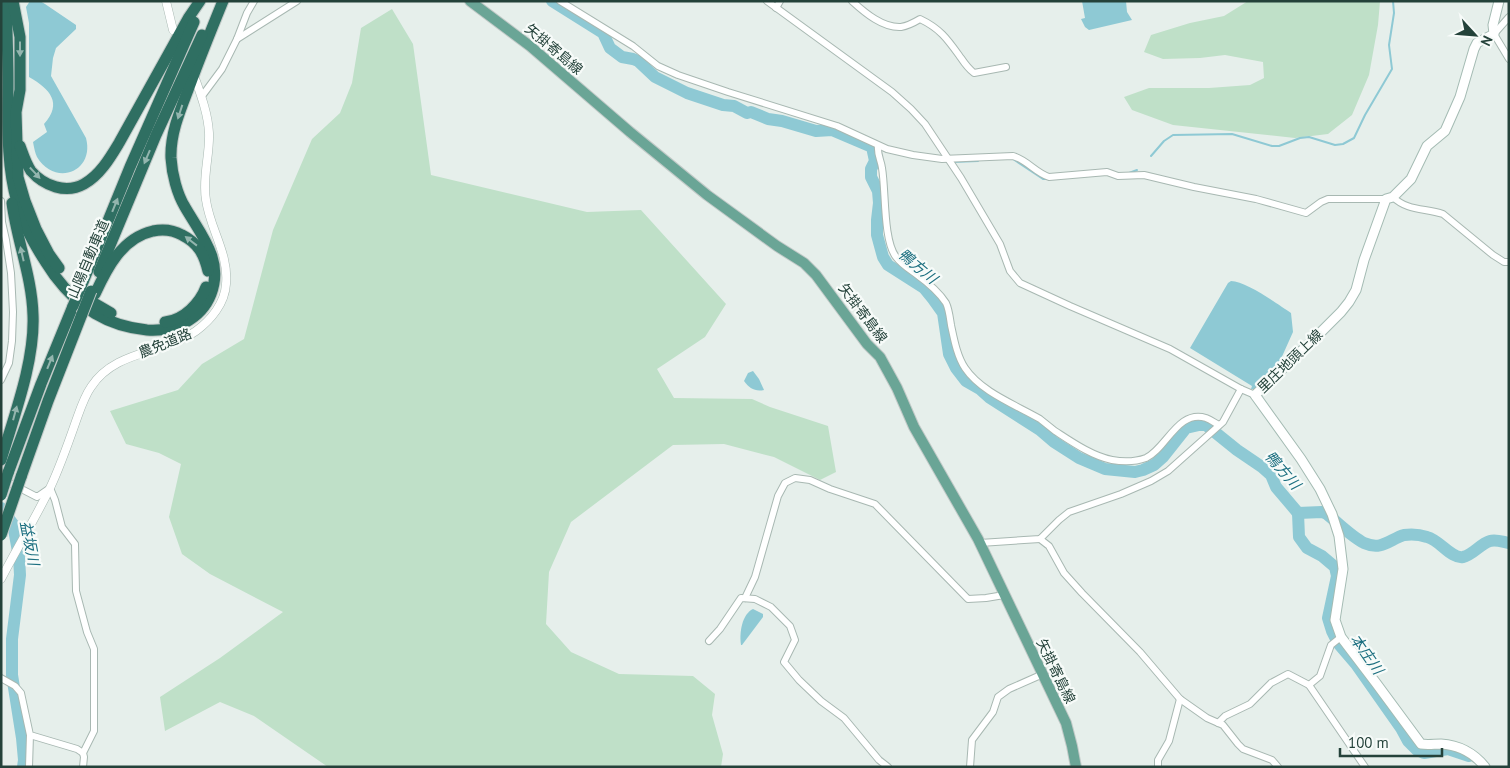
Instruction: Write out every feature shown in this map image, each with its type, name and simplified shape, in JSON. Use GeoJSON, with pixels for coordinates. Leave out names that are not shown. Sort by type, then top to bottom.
{"type":"FeatureCollection","features":[{"type":"Feature","properties":{"kind":"highway"},"geometry":{"type":"LineString","coordinates":[[6,1],[9,149],[17,203],[28,234],[64,288],[82,305],[103,318],[120,325],[135,329],[154,330],[170,329],[186,323],[201,312],[214,285],[215,271],[213,258],[208,245],[184,206],[173,175],[171,151],[172,138],[180,112],[223,1]]}},
{"type":"Feature","properties":{"kind":"highway"},"geometry":{"type":"LineString","coordinates":[[13,1],[20,37],[20,90],[16,112],[18,177],[36,229],[49,254],[69,282],[87,299],[106,312],[137,322],[155,323],[169,321],[190,310],[203,294],[207,283],[208,271],[200,248],[190,239],[177,232],[161,230],[145,233],[131,241],[118,253],[93,293]]}},
{"type":"Feature","properties":{"kind":"highway"},"geometry":{"type":"LineString","coordinates":[[16,130],[23,155],[31,170],[43,181],[58,188],[70,188],[83,185],[96,176],[119,143],[189,17],[202,1]]}},
{"type":"Feature","properties":{"kind":"highway","name":"山陽自動車道"},"geometry":{"type":"LineString","coordinates":[[1,535],[48,401],[77,310],[83,282],[130,167],[202,1]]}},
{"type":"Feature","properties":{"kind":"highway","name":"山陽自動車道"},"geometry":{"type":"LineString","coordinates":[[1,495],[5,475],[41,384],[77,310],[93,293],[156,135],[217,1]]}},
{"type":"Feature","properties":{"kind":"highway"},"geometry":{"type":"LineString","coordinates":[[1,460],[31,350],[33,315],[28,282],[14,220],[11,191],[12,179]]}},
{"type":"Feature","properties":{"kind":"main road","name":"矢掛寄島線"},"geometry":{"type":"LineString","coordinates":[[470,1],[530,46],[707,195],[776,246],[804,262],[816,274],[867,344],[880,358],[897,388],[914,427],[970,523],[1066,724],[1076,767]]}},
{"type":"Feature","properties":{"kind":"main road"},"geometry":{"type":"LineString","coordinates":[[1494,34],[1493,25],[1499,1]]}},
{"type":"Feature","properties":{"kind":"main road","name":"里庄地頭上線"},"geometry":{"type":"LineString","coordinates":[[1485,767],[1479,759],[1468,751],[1441,744],[1421,744],[1376,683],[1339,638],[1335,620],[1343,569],[1336,526],[1332,514],[1320,489],[1301,459],[1254,395],[1314,339],[1349,302],[1356,290],[1364,260],[1390,198],[1411,180],[1427,146],[1445,131],[1460,97],[1474,49],[1478,43],[1494,34]]}},
{"type":"Feature","properties":{"kind":"street"},"geometry":{"type":"LineString","coordinates":[[166,1],[173,30]]}},
{"type":"Feature","properties":{"kind":"street"},"geometry":{"type":"LineString","coordinates":[[202,96],[222,69],[237,39],[247,12],[254,1]]}},
{"type":"Feature","properties":{"kind":"street"},"geometry":{"type":"LineString","coordinates":[[237,39],[297,1]]}},
{"type":"Feature","properties":{"kind":"street"},"geometry":{"type":"LineString","coordinates":[[560,1],[633,46],[658,66],[678,75],[837,126],[878,148],[952,162],[1013,156],[1049,177],[1107,172],[1118,176],[1144,175],[1256,199],[1306,213],[1328,199],[1390,198],[1414,208],[1443,214],[1493,255],[1504,262],[1509,262]]}},
{"type":"Feature","properties":{"kind":"street"},"geometry":{"type":"LineString","coordinates":[[767,1],[903,101],[930,130],[952,162],[1000,244],[1010,271],[1020,283],[1144,336],[1254,395]]}},
{"type":"Feature","properties":{"kind":"street"},"geometry":{"type":"LineString","coordinates":[[776,8],[780,1]]}},
{"type":"Feature","properties":{"kind":"street"},"geometry":{"type":"LineString","coordinates":[[852,1],[861,10],[884,24],[902,27],[920,19],[933,25],[974,73],[1006,67]]}},
{"type":"Feature","properties":{"kind":"street"},"geometry":{"type":"LineString","coordinates":[[1509,17],[1494,34],[1509,59]]}},
{"type":"Feature","properties":{"kind":"street","name":"農免道路"},"geometry":{"type":"LineString","coordinates":[[1,578],[50,488],[84,399],[98,377],[121,360],[180,339],[194,332],[215,313],[222,300],[226,287],[226,272],[224,258],[209,216],[206,201],[205,174],[209,132],[202,96],[196,81]]}},
{"type":"Feature","properties":{"kind":"street"},"geometry":{"type":"LineString","coordinates":[[878,148],[882,168],[888,235],[892,251],[902,264],[936,290],[946,304],[954,340],[965,368],[972,376],[988,389],[1093,454],[1111,460],[1132,461],[1147,457],[1156,451],[1174,429],[1190,419],[1205,418],[1218,426]]}},
{"type":"Feature","properties":{"kind":"street"},"geometry":{"type":"LineString","coordinates":[[1,201],[2,222],[11,273],[14,312],[9,363],[1,380]]}},
{"type":"Feature","properties":{"kind":"street"},"geometry":{"type":"LineString","coordinates":[[980,543],[1040,539],[1070,512],[1122,494],[1168,471],[1223,422],[1241,389]]}},
{"type":"Feature","properties":{"kind":"street"},"geometry":{"type":"LineString","coordinates":[[5,475],[37,497],[50,488],[62,527],[75,544],[76,592],[87,632],[94,649],[94,731],[83,753],[83,767]]}},
{"type":"Feature","properties":{"kind":"street"},"geometry":{"type":"LineString","coordinates":[[745,598],[755,577],[778,496],[785,483],[795,478],[810,480],[830,489],[875,504],[968,599],[1004,595]]}},
{"type":"Feature","properties":{"kind":"street"},"geometry":{"type":"LineString","coordinates":[[1040,539],[1049,546],[1064,573],[1140,652],[1180,699],[1207,718],[1223,725],[1243,749],[1272,760],[1278,767]]}},
{"type":"Feature","properties":{"kind":"street"},"geometry":{"type":"LineString","coordinates":[[709,640],[720,629],[740,598],[755,599],[771,607],[790,626],[795,640],[784,662],[821,701],[844,718],[879,760],[888,767]]}},
{"type":"Feature","properties":{"kind":"street"},"geometry":{"type":"LineString","coordinates":[[1309,685],[1320,676],[1332,645],[1339,638]]}},
{"type":"Feature","properties":{"kind":"street"},"geometry":{"type":"LineString","coordinates":[[970,767],[972,740],[993,712],[998,697],[1009,689],[1043,674]]}},
{"type":"Feature","properties":{"kind":"street"},"geometry":{"type":"LineString","coordinates":[[1218,723],[1225,716],[1250,704],[1271,683],[1288,674],[1309,685],[1365,767]]}},
{"type":"Feature","properties":{"kind":"street"},"geometry":{"type":"LineString","coordinates":[[3,679],[21,693],[30,735],[29,767]]}},
{"type":"Feature","properties":{"kind":"street"},"geometry":{"type":"LineString","coordinates":[[1158,767],[1158,760],[1169,741],[1180,699]]}},
{"type":"Feature","properties":{"kind":"street"},"geometry":{"type":"LineString","coordinates":[[30,735],[76,749],[83,753]]}},
{"type":"Feature","properties":{"kind":"green space"},"geometry":{"type":"Polygon","coordinates":[[[1248,1],[1380,1],[1378,25],[1369,75],[1352,115],[1328,134],[1295,138],[1173,125],[1132,110],[1124,97],[1149,88],[1209,88],[1250,85],[1264,78],[1263,62],[1225,55],[1163,59],[1144,52],[1151,35],[1190,23],[1224,16],[1248,1]]]}},
{"type":"Feature","properties":{"kind":"green space"},"geometry":{"type":"Polygon","coordinates":[[[392,9],[413,44],[431,175],[587,212],[641,210],[726,304],[705,337],[657,369],[674,398],[752,399],[770,407],[828,426],[836,472],[820,480],[774,457],[724,444],[673,445],[571,522],[549,572],[546,624],[571,652],[619,674],[693,676],[715,694],[712,715],[723,754],[721,767],[328,767],[254,716],[220,702],[165,731],[160,697],[220,658],[283,612],[210,574],[182,554],[169,517],[181,464],[159,453],[126,444],[110,411],[178,390],[202,364],[244,339],[273,230],[312,139],[340,113],[352,83],[361,28],[392,9]]]}},
{"type":"Feature","properties":{"kind":"water"},"geometry":{"type":"Polygon","coordinates":[[[30,1],[40,1],[76,25],[76,29],[56,48],[51,76],[86,138],[87,150],[85,160],[72,172],[54,171],[45,166],[37,157],[33,142],[47,132],[44,124],[53,109],[53,103],[43,86],[29,77],[29,23],[26,7],[30,1]]]}},
{"type":"Feature","properties":{"kind":"water"},"geometry":{"type":"Polygon","coordinates":[[[1082,1],[1126,1],[1127,12],[1132,20],[1089,30],[1081,19],[1085,18],[1082,1]]]}},
{"type":"Feature","properties":{"kind":"water"},"geometry":{"type":"Polygon","coordinates":[[[1231,281],[1253,289],[1291,313],[1293,332],[1280,361],[1290,357],[1254,389],[1251,389],[1252,386],[1190,348],[1228,283],[1231,281]]]}},
{"type":"Feature","properties":{"kind":"water"},"geometry":{"type":"Polygon","coordinates":[[[753,371],[764,390],[752,389],[744,381],[748,373],[753,371]]]}},
{"type":"Feature","properties":{"kind":"water"},"geometry":{"type":"Polygon","coordinates":[[[753,609],[763,614],[763,617],[741,645],[742,624],[746,615],[753,609]]]}},
{"type":"Feature","properties":{"kind":"waterway","name":"鴨方川"},"geometry":{"type":"LineString","coordinates":[[552,1],[603,33],[610,48],[622,57],[638,61],[655,77],[687,93],[723,105],[734,106],[747,113],[751,112],[768,119],[816,131],[832,130],[872,147],[875,161],[871,169],[871,177],[878,191],[877,235],[883,257],[888,265],[924,288],[943,313],[949,354],[956,368],[966,381],[1040,430],[1054,442],[1079,458],[1105,469],[1135,472],[1154,465],[1163,457],[1186,428],[1206,425],[1271,475],[1276,487],[1298,513]]}},
{"type":"Feature","properties":{"kind":"waterway"},"geometry":{"type":"LineString","coordinates":[[1151,156],[1164,141],[1173,135],[1232,134],[1272,146],[1279,146],[1300,138],[1309,137],[1335,145],[1343,144],[1354,138],[1392,69],[1389,45],[1394,13],[1393,1]]}},
{"type":"Feature","properties":{"kind":"waterway"},"geometry":{"type":"LineString","coordinates":[[1013,159],[1043,179],[1049,179]]}},
{"type":"Feature","properties":{"kind":"waterway"},"geometry":{"type":"LineString","coordinates":[[953,162],[978,161]]}},
{"type":"Feature","properties":{"kind":"waterway"},"geometry":{"type":"LineString","coordinates":[[1129,173],[1137,170]]}},
{"type":"Feature","properties":{"kind":"waterway","name":"益坂川"},"geometry":{"type":"LineString","coordinates":[[1,508],[13,524],[19,557],[20,575],[12,639],[12,675],[22,738],[23,767]]}},
{"type":"Feature","properties":{"kind":"waterway"},"geometry":{"type":"LineString","coordinates":[[1298,513],[1322,512],[1327,514],[1364,543],[1376,546],[1386,544],[1404,535],[1419,535],[1432,539],[1454,555],[1463,557],[1490,541],[1497,540],[1509,543]]}},
{"type":"Feature","properties":{"kind":"waterway","name":"本庄川"},"geometry":{"type":"LineString","coordinates":[[1298,513],[1299,537],[1307,548],[1322,556],[1335,567],[1337,576],[1328,618],[1338,643],[1356,664],[1408,741],[1417,750],[1424,753],[1448,749],[1469,756]]}}]}
